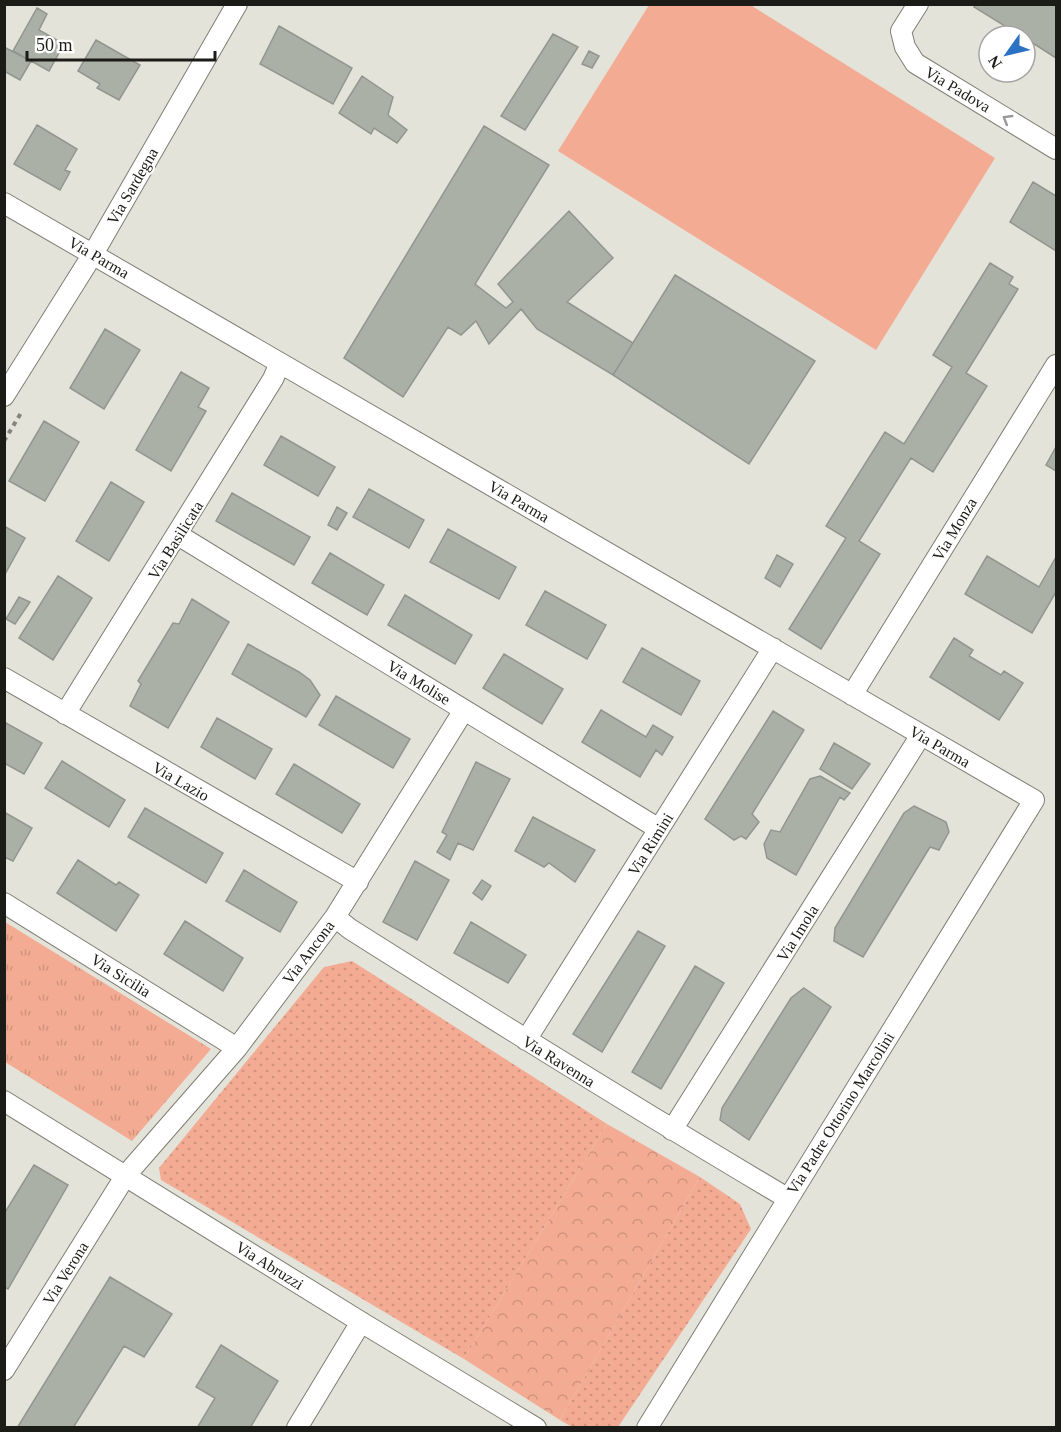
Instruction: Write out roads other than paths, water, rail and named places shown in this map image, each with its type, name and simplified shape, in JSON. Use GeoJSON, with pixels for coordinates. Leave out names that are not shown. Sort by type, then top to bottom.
{"type":"FeatureCollection","features":[{"type":"Feature","properties":{"kind":"street","name":"Via Sardegna"},"geometry":{"type":"LineString","coordinates":[[4,396],[93,254],[237,4]]}},
{"type":"Feature","properties":{"kind":"street","name":"Via Padova"},"geometry":{"type":"LineString","coordinates":[[918,4],[902,31],[905,47],[915,63],[1056,149]]}},
{"type":"Feature","properties":{"kind":"street","name":"Via Parma"},"geometry":{"type":"LineString","coordinates":[[4,203],[1034,800]]}},
{"type":"Feature","properties":{"kind":"street","name":"Via Basilicata"},"geometry":{"type":"LineString","coordinates":[[65,714],[178,535],[273,379],[280,363]]}},
{"type":"Feature","properties":{"kind":"street","name":"Via Monza"},"geometry":{"type":"LineString","coordinates":[[852,695],[1056,365]]}},
{"type":"Feature","properties":{"kind":"street","name":"Via Molise"},"geometry":{"type":"LineString","coordinates":[[178,535],[659,829]]}},
{"type":"Feature","properties":{"kind":"street","name":"Via Rimini"},"geometry":{"type":"LineString","coordinates":[[526,1040],[773,648]]}},
{"type":"Feature","properties":{"kind":"street","name":"Via Lazio"},"geometry":{"type":"LineString","coordinates":[[4,678],[358,882]]}},
{"type":"Feature","properties":{"kind":"street","name":"Via Ancona"},"geometry":{"type":"LineString","coordinates":[[126,1175],[237,1048],[335,917],[464,710]]}},
{"type":"Feature","properties":{"kind":"street","name":"Via Imola"},"geometry":{"type":"LineString","coordinates":[[672,1131],[921,735]]}},
{"type":"Feature","properties":{"kind":"street","name":"Via Padre Ottorino Marcolini"},"geometry":{"type":"LineString","coordinates":[[647,1428],[1034,800]]}},
{"type":"Feature","properties":{"kind":"street","name":"Via Sicilia"},"geometry":{"type":"LineString","coordinates":[[4,903],[237,1048]]}},
{"type":"Feature","properties":{"kind":"street","name":"Via Ravenna"},"geometry":{"type":"LineString","coordinates":[[335,917],[350,929],[672,1131],[787,1198]]}},
{"type":"Feature","properties":{"kind":"street","name":"Via Abruzzi"},"geometry":{"type":"LineString","coordinates":[[4,1101],[536,1428]]}},
{"type":"Feature","properties":{"kind":"street","name":"Via Verona"},"geometry":{"type":"LineString","coordinates":[[4,1370],[126,1175]]}},
{"type":"Feature","properties":{"kind":"street"},"geometry":{"type":"LineString","coordinates":[[297,1428],[361,1322]]}}]}
